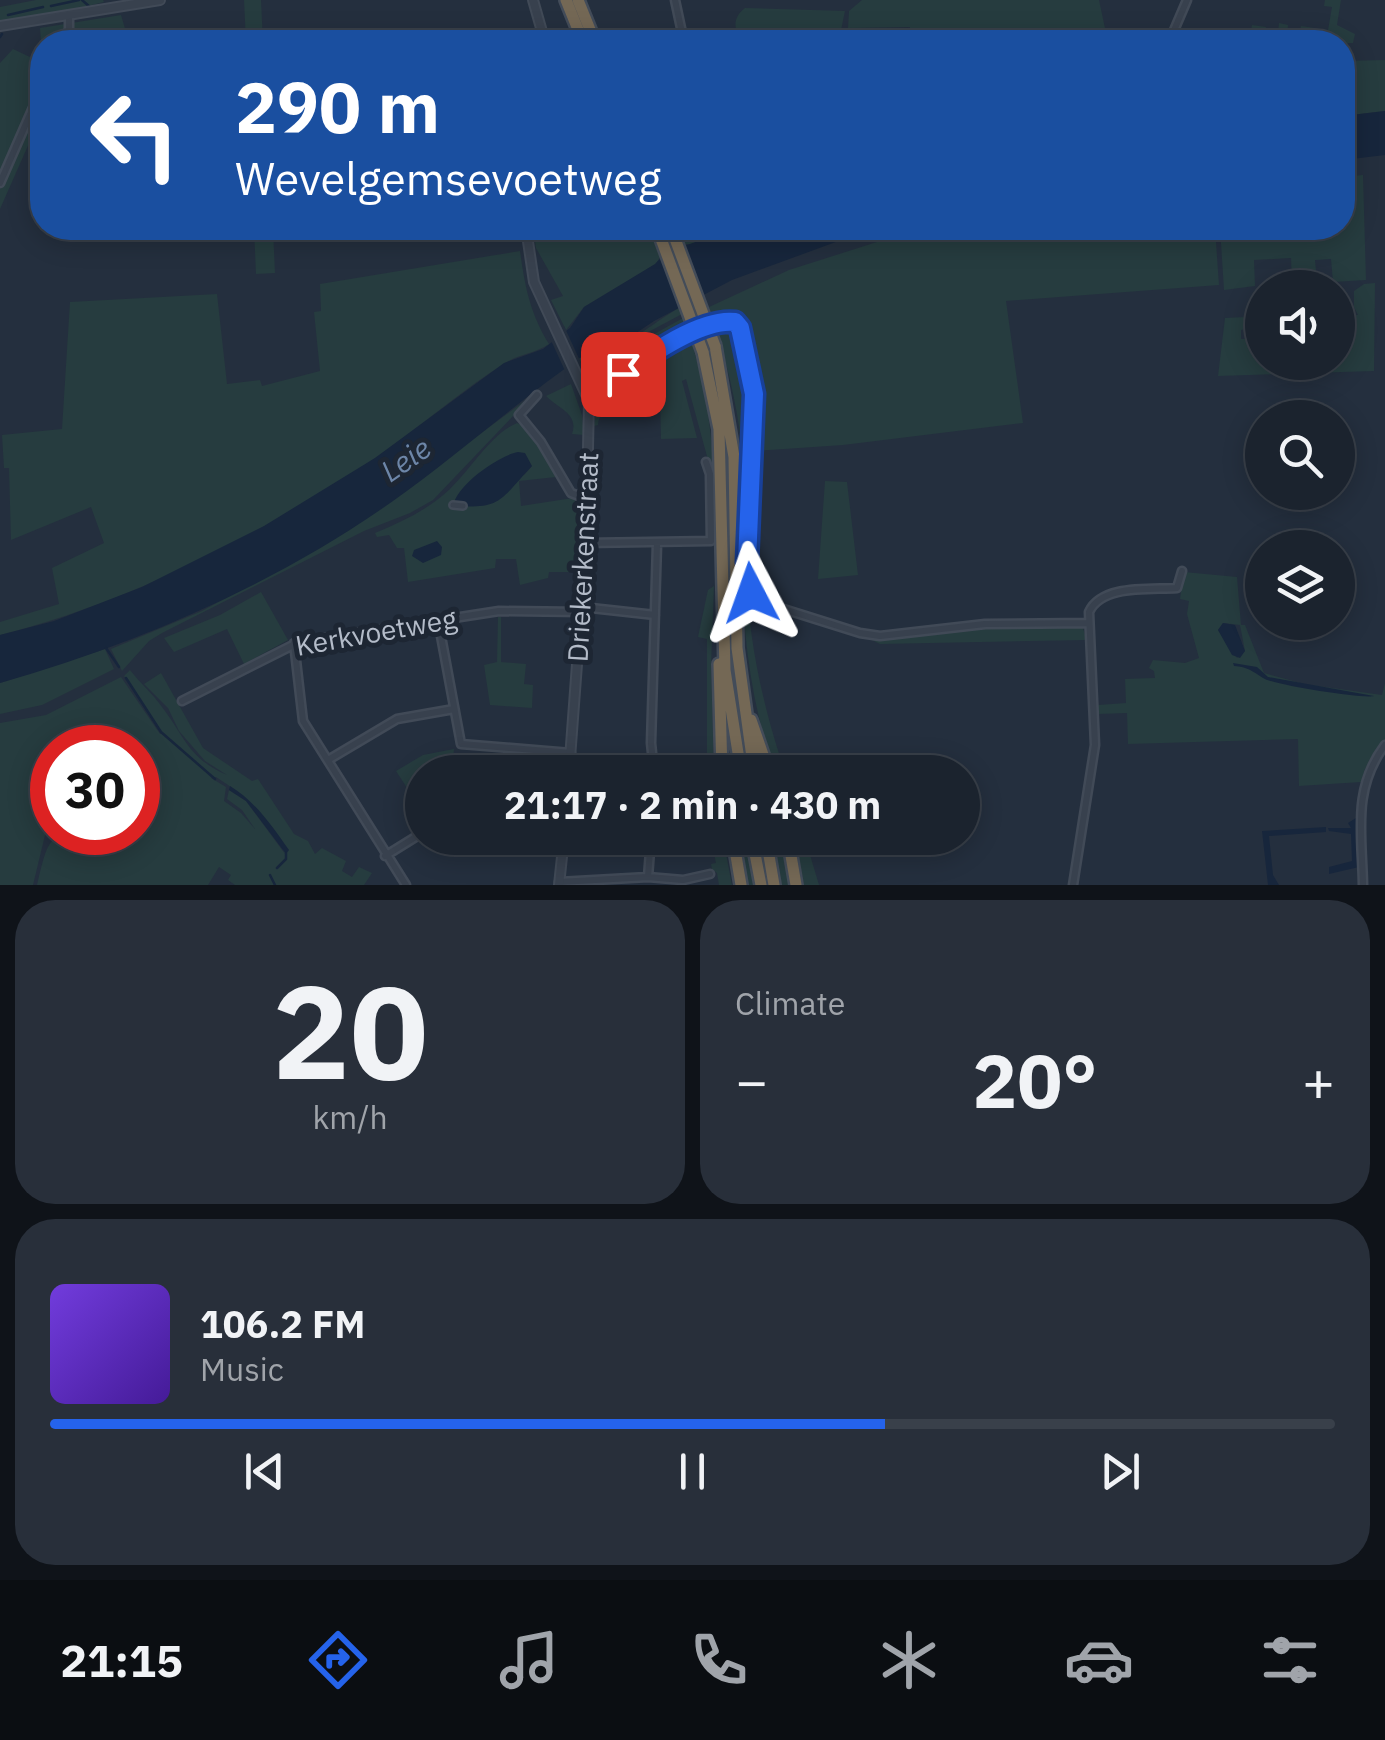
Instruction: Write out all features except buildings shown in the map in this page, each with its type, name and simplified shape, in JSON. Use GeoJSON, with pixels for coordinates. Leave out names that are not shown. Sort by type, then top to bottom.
{"type":"FeatureCollection","features":[{"type":"Feature","properties":{"kind":"highway"},"geometry":{"type":"LineString","coordinates":[[566,0],[579,30]]}},
{"type":"Feature","properties":{"kind":"highway"},"geometry":{"type":"LineString","coordinates":[[578,0],[589,30]]}},
{"type":"Feature","properties":{"kind":"highway"},"geometry":{"type":"LineString","coordinates":[[661,240],[709,349],[722,473],[724,652],[739,755]]}},
{"type":"Feature","properties":{"kind":"highway"},"geometry":{"type":"LineString","coordinates":[[675,240],[709,349],[734,456],[735,601],[741,694],[751,755]]}},
{"type":"Feature","properties":{"kind":"highway"},"geometry":{"type":"LineString","coordinates":[[721,755],[718,677],[724,652]]}},
{"type":"Feature","properties":{"kind":"highway"},"geometry":{"type":"LineString","coordinates":[[741,694],[763,755]]}},
{"type":"Feature","properties":{"kind":"highway"},"geometry":{"type":"LineString","coordinates":[[736,855],[741,885]]}},
{"type":"Feature","properties":{"kind":"highway"},"geometry":{"type":"LineString","coordinates":[[755,855],[761,885]]}},
{"type":"Feature","properties":{"kind":"highway"},"geometry":{"type":"LineString","coordinates":[[769,855],[774,885]]}},
{"type":"Feature","properties":{"kind":"highway"},"geometry":{"type":"LineString","coordinates":[[791,855],[796,885]]}},
{"type":"Feature","properties":{"kind":"street"},"geometry":{"type":"LineString","coordinates":[[2,26],[160,0]]}},
{"type":"Feature","properties":{"kind":"street"},"geometry":{"type":"LineString","coordinates":[[533,0],[542,30]]}},
{"type":"Feature","properties":{"kind":"street"},"geometry":{"type":"LineString","coordinates":[[676,0],[682,30]]}},
{"type":"Feature","properties":{"kind":"street"},"geometry":{"type":"LineString","coordinates":[[1174,30],[1187,0]]}},
{"type":"Feature","properties":{"kind":"street"},"geometry":{"type":"LineString","coordinates":[[69,16],[69,30]]}},
{"type":"Feature","properties":{"kind":"street"},"geometry":{"type":"LineString","coordinates":[[0,183],[30,114]]}},
{"type":"Feature","properties":{"kind":"street","name":"Driekerkenstraat"},"geometry":{"type":"LineString","coordinates":[[527,240],[531,270],[589,402],[586,543],[571,753]]}},
{"type":"Feature","properties":{"kind":"street"},"geometry":{"type":"LineString","coordinates":[[589,402],[656,351],[718,323],[735,322],[743,334],[754,394],[747,562],[751,593],[758,602],[860,634],[880,636],[986,624],[1088,623]]}},
{"type":"Feature","properties":{"kind":"street"},"geometry":{"type":"LineString","coordinates":[[537,395],[519,415],[541,442],[571,493],[587,499]]}},
{"type":"Feature","properties":{"kind":"street"},"geometry":{"type":"LineString","coordinates":[[586,543],[711,541],[710,474],[706,462]]}},
{"type":"Feature","properties":{"kind":"street"},"geometry":{"type":"LineString","coordinates":[[453,505],[463,506]]}},
{"type":"Feature","properties":{"kind":"street"},"geometry":{"type":"LineString","coordinates":[[652,755],[658,544]]}},
{"type":"Feature","properties":{"kind":"street"},"geometry":{"type":"LineString","coordinates":[[1072,885],[1094,745],[1088,623],[1092,606],[1098,598],[1130,591],[1177,588],[1182,571]]}},
{"type":"Feature","properties":{"kind":"street","name":"Kerkvoetweg"},"geometry":{"type":"LineString","coordinates":[[182,701],[294,644],[510,610],[655,615]]}},
{"type":"Feature","properties":{"kind":"street"},"geometry":{"type":"LineString","coordinates":[[438,620],[458,740],[465,746],[571,753]]}},
{"type":"Feature","properties":{"kind":"street"},"geometry":{"type":"LineString","coordinates":[[294,644],[303,721],[406,885]]}},
{"type":"Feature","properties":{"kind":"street"},"geometry":{"type":"LineString","coordinates":[[328,760],[397,720],[454,709]]}},
{"type":"Feature","properties":{"kind":"street"},"geometry":{"type":"LineString","coordinates":[[1363,885],[1365,780],[1385,745]]}},
{"type":"Feature","properties":{"kind":"street"},"geometry":{"type":"LineString","coordinates":[[385,856],[405,844]]}},
{"type":"Feature","properties":{"kind":"street"},"geometry":{"type":"LineString","coordinates":[[562,855],[559,883],[648,877],[683,880],[710,874]]}},
{"type":"Feature","properties":{"kind":"street"},"geometry":{"type":"LineString","coordinates":[[648,877],[650,855]]}},
{"type":"Feature","properties":{"kind":"green space"},"geometry":{"type":"Polygon","coordinates":[[[36,0],[104,2],[0,21],[0,7],[36,0]]]}},
{"type":"Feature","properties":{"kind":"green space"},"geometry":{"type":"Polygon","coordinates":[[[244,0],[261,0],[262,30],[245,30],[244,0]]]}},
{"type":"Feature","properties":{"kind":"green space"},"geometry":{"type":"Polygon","coordinates":[[[862,0],[1099,0],[1105,30],[848,28],[849,11],[862,0]]]}},
{"type":"Feature","properties":{"kind":"green space"},"geometry":{"type":"Polygon","coordinates":[[[1325,0],[1341,0],[1337,25],[1347,30],[1328,30],[1332,7],[1324,6],[1325,0]]]}},
{"type":"Feature","properties":{"kind":"green space"},"geometry":{"type":"Polygon","coordinates":[[[745,8],[845,11],[841,30],[736,28],[736,20],[745,8]]]}},
{"type":"Feature","properties":{"kind":"green space"},"geometry":{"type":"Polygon","coordinates":[[[121,15],[125,30],[40,30],[40,28],[121,15]]]}},
{"type":"Feature","properties":{"kind":"green space"},"geometry":{"type":"Polygon","coordinates":[[[13,49],[30,57],[30,141],[0,209],[0,63],[13,49]]]}},
{"type":"Feature","properties":{"kind":"green space"},"geometry":{"type":"Polygon","coordinates":[[[1385,60],[1385,111],[1355,115],[1355,61],[1385,60]]]}},
{"type":"Feature","properties":{"kind":"green space"},"geometry":{"type":"Polygon","coordinates":[[[1363,175],[1366,280],[1355,281],[1355,270],[1332,270],[1331,259],[1315,260],[1316,270],[1291,270],[1291,258],[1254,260],[1254,270],[1245,270],[1245,287],[1224,290],[1221,240],[1355,240],[1355,176],[1363,175]]]}},
{"type":"Feature","properties":{"kind":"green space"},"geometry":{"type":"Polygon","coordinates":[[[255,240],[274,240],[275,273],[256,274],[255,240]]]}},
{"type":"Feature","properties":{"kind":"green space"},"geometry":{"type":"Polygon","coordinates":[[[535,240],[653,240],[660,257],[656,264],[584,307],[566,330],[551,300],[563,296],[535,240]]]}},
{"type":"Feature","properties":{"kind":"green space"},"geometry":{"type":"Polygon","coordinates":[[[683,240],[705,240],[695,244],[685,244],[683,240]]]}},
{"type":"Feature","properties":{"kind":"green space"},"geometry":{"type":"Polygon","coordinates":[[[883,240],[1216,240],[1219,285],[1006,301],[1023,423],[843,445],[756,451],[759,405],[749,333],[733,314],[712,316],[709,307],[789,270],[883,240]]]}},
{"type":"Feature","properties":{"kind":"green space"},"geometry":{"type":"Polygon","coordinates":[[[520,251],[529,299],[549,344],[507,362],[335,485],[244,538],[100,604],[0,635],[0,622],[59,604],[52,568],[104,543],[91,507],[11,540],[9,468],[4,468],[2,435],[62,429],[70,302],[217,294],[227,384],[260,380],[262,386],[320,371],[314,312],[321,311],[320,284],[520,251]]]}},
{"type":"Feature","properties":{"kind":"green space"},"geometry":{"type":"Polygon","coordinates":[[[1375,283],[1374,371],[1355,372],[1355,290],[1375,283]]]}},
{"type":"Feature","properties":{"kind":"green space"},"geometry":{"type":"Polygon","coordinates":[[[679,308],[682,314],[583,367],[579,358],[617,348],[679,308]]]}},
{"type":"Feature","properties":{"kind":"green space"},"geometry":{"type":"Polygon","coordinates":[[[1245,317],[1241,339],[1245,339],[1245,375],[1218,376],[1225,318],[1245,317]]]}},
{"type":"Feature","properties":{"kind":"green space"},"geometry":{"type":"Polygon","coordinates":[[[683,318],[688,331],[657,344],[602,385],[594,386],[597,375],[591,385],[586,372],[683,318]]]}},
{"type":"Feature","properties":{"kind":"green space"},"geometry":{"type":"Polygon","coordinates":[[[728,324],[738,333],[747,369],[747,596],[753,647],[780,755],[770,755],[767,747],[747,647],[741,440],[716,328],[728,324]]]}},
{"type":"Feature","properties":{"kind":"green space"},"geometry":{"type":"Polygon","coordinates":[[[691,339],[706,396],[715,471],[708,460],[686,379],[682,381],[697,438],[661,439],[660,391],[646,370],[616,394],[594,426],[596,402],[652,356],[691,339]]]}},
{"type":"Feature","properties":{"kind":"green space"},"geometry":{"type":"Polygon","coordinates":[[[571,384],[582,415],[584,435],[572,434],[573,421],[546,396],[571,384]]]}},
{"type":"Feature","properties":{"kind":"green space"},"geometry":{"type":"Polygon","coordinates":[[[534,394],[433,500],[162,633],[149,641],[122,671],[111,649],[202,611],[348,531],[534,394]]]}},
{"type":"Feature","properties":{"kind":"green space"},"geometry":{"type":"Polygon","coordinates":[[[517,423],[530,432],[556,477],[519,481],[521,506],[573,498],[582,511],[579,572],[549,572],[548,578],[520,585],[516,559],[496,559],[495,568],[408,582],[404,548],[397,548],[389,535],[377,537],[375,533],[442,496],[517,423]],[[532,466],[481,472],[470,483],[524,475],[532,466]]]}},
{"type":"Feature","properties":{"kind":"green space"},"geometry":{"type":"Polygon","coordinates":[[[825,481],[847,482],[858,575],[818,579],[825,481]]]}},
{"type":"Feature","properties":{"kind":"green space"},"geometry":{"type":"Polygon","coordinates":[[[1184,572],[1237,577],[1245,640],[1251,640],[1264,673],[1304,684],[1382,695],[1385,683],[1385,741],[1365,769],[1361,782],[1299,786],[1298,739],[1128,744],[1127,713],[1098,714],[1098,705],[1126,703],[1125,679],[1155,678],[1149,668],[1153,660],[1185,663],[1199,658],[1187,614],[1189,601],[1180,599],[1184,572]],[[1223,623],[1218,630],[1237,658],[1245,651],[1240,625],[1223,623]]]}},
{"type":"Feature","properties":{"kind":"green space"},"geometry":{"type":"Polygon","coordinates":[[[714,586],[714,755],[707,755],[707,639],[698,637],[708,590],[714,586]]]}},
{"type":"Feature","properties":{"kind":"green space"},"geometry":{"type":"Polygon","coordinates":[[[261,592],[288,640],[244,664],[227,629],[174,652],[164,638],[220,615],[261,592]]]}},
{"type":"Feature","properties":{"kind":"green space"},"geometry":{"type":"Polygon","coordinates":[[[498,617],[501,662],[526,664],[524,684],[533,685],[532,708],[490,705],[484,665],[497,662],[498,617]]]}},
{"type":"Feature","properties":{"kind":"green space"},"geometry":{"type":"Polygon","coordinates":[[[1023,625],[1082,626],[1087,640],[880,644],[866,637],[1023,625]]]}},
{"type":"Feature","properties":{"kind":"green space"},"geometry":{"type":"Polygon","coordinates":[[[105,649],[114,669],[42,705],[0,714],[0,683],[105,649]]]}},
{"type":"Feature","properties":{"kind":"green space"},"geometry":{"type":"Polygon","coordinates":[[[130,670],[195,754],[214,768],[227,775],[205,761],[179,731],[168,708],[144,684],[161,673],[203,748],[252,781],[258,779],[294,834],[308,841],[315,854],[322,848],[346,861],[342,871],[352,877],[359,867],[372,873],[364,885],[235,885],[228,880],[231,875],[219,867],[208,885],[37,885],[44,855],[160,855],[163,734],[124,676],[130,670]],[[216,777],[211,778],[226,787],[224,801],[255,829],[242,810],[227,799],[229,790],[246,801],[285,854],[272,829],[248,801],[216,777]]]}},
{"type":"Feature","properties":{"kind":"green space"},"geometry":{"type":"Polygon","coordinates":[[[121,677],[154,725],[30,725],[30,855],[40,855],[33,885],[0,885],[0,723],[46,715],[121,677]]]}},
{"type":"Feature","properties":{"kind":"green space"},"geometry":{"type":"Polygon","coordinates":[[[454,749],[453,755],[423,755],[454,749]]]}},
{"type":"Feature","properties":{"kind":"green space"},"geometry":{"type":"Polygon","coordinates":[[[405,766],[405,785],[396,771],[405,766]]]}},
{"type":"Feature","properties":{"kind":"green space"},"geometry":{"type":"Polygon","coordinates":[[[714,855],[726,855],[732,885],[719,885],[711,864],[716,863],[714,855]]]}},
{"type":"Feature","properties":{"kind":"green space"},"geometry":{"type":"Polygon","coordinates":[[[739,855],[750,855],[755,885],[744,885],[739,855]]]}},
{"type":"Feature","properties":{"kind":"green space"},"geometry":{"type":"Polygon","coordinates":[[[776,855],[785,855],[792,885],[781,885],[776,855]]]}},
{"type":"Feature","properties":{"kind":"green space"},"geometry":{"type":"Polygon","coordinates":[[[798,855],[810,855],[819,885],[804,885],[798,855]]]}},
{"type":"Feature","properties":{"kind":"water"},"geometry":{"type":"Polygon","coordinates":[[[1385,111],[1385,155],[1355,159],[1355,115],[1385,111]]]}},
{"type":"Feature","properties":{"kind":"water","name":"Leie"},"geometry":{"type":"Polygon","coordinates":[[[703,240],[841,240],[732,280],[654,321],[614,348],[587,353],[393,501],[253,585],[154,630],[0,683],[0,635],[54,621],[142,587],[264,526],[375,458],[504,363],[543,349],[570,328],[584,307],[681,248],[703,240]]]}},
{"type":"Feature","properties":{"kind":"water"},"geometry":{"type":"Polygon","coordinates":[[[518,452],[525,453],[532,466],[505,495],[491,504],[453,506],[461,490],[479,473],[518,452]]]}},
{"type":"Feature","properties":{"kind":"water"},"geometry":{"type":"Polygon","coordinates":[[[437,541],[442,547],[441,555],[423,563],[412,556],[414,550],[437,541]]]}},
{"type":"Feature","properties":{"kind":"water"},"geometry":{"type":"Polygon","coordinates":[[[1223,623],[1235,625],[1245,651],[1240,658],[1232,655],[1218,630],[1223,623]]]}},
{"type":"Feature","properties":{"kind":"water"},"geometry":{"type":"Polygon","coordinates":[[[1233,663],[1257,667],[1268,677],[1374,696],[1283,684],[1233,663]]]}},
{"type":"Feature","properties":{"kind":"water"},"geometry":{"type":"Polygon","coordinates":[[[230,786],[262,815],[289,850],[286,854],[246,801],[229,790],[230,786]]]}},
{"type":"Feature","properties":{"kind":"water"},"geometry":{"type":"Polygon","coordinates":[[[1356,818],[1359,867],[1329,874],[1329,867],[1352,861],[1351,834],[1328,828],[1351,828],[1348,823],[1356,818]]]}},
{"type":"Feature","properties":{"kind":"water"},"geometry":{"type":"Polygon","coordinates":[[[1326,827],[1326,832],[1269,836],[1273,875],[1279,885],[1268,885],[1262,831],[1326,827]]]}},
{"type":"Feature","properties":{"kind":"pier"},"geometry":{"type":"Polygon","coordinates":[[[564,326],[581,363],[566,373],[549,336],[564,326]]]}},
{"type":"Feature","properties":{"kind":"waterway"},"geometry":{"type":"LineString","coordinates":[[51,6],[79,0]]}},
{"type":"Feature","properties":{"kind":"waterway"},"geometry":{"type":"LineString","coordinates":[[82,0],[90,7]]}},
{"type":"Feature","properties":{"kind":"waterway"},"geometry":{"type":"LineString","coordinates":[[8,15],[43,7]]}},
{"type":"Feature","properties":{"kind":"waterway"},"geometry":{"type":"LineString","coordinates":[[106,648],[119,667]]}},
{"type":"Feature","properties":{"kind":"waterway"},"geometry":{"type":"LineString","coordinates":[[126,678],[161,732],[215,779]]}},
{"type":"Feature","properties":{"kind":"waterway"},"geometry":{"type":"LineString","coordinates":[[277,868],[286,859],[286,853]]}},
{"type":"Feature","properties":{"kind":"waterway"},"geometry":{"type":"LineString","coordinates":[[270,875],[275,885]]}},
{"type":"Feature","properties":{"kind":"route"},"geometry":{"type":"LineString","coordinates":[[623,374],[656,351],[718,323],[735,322],[740,328],[754,394],[747,562],[751,593]]}}]}
